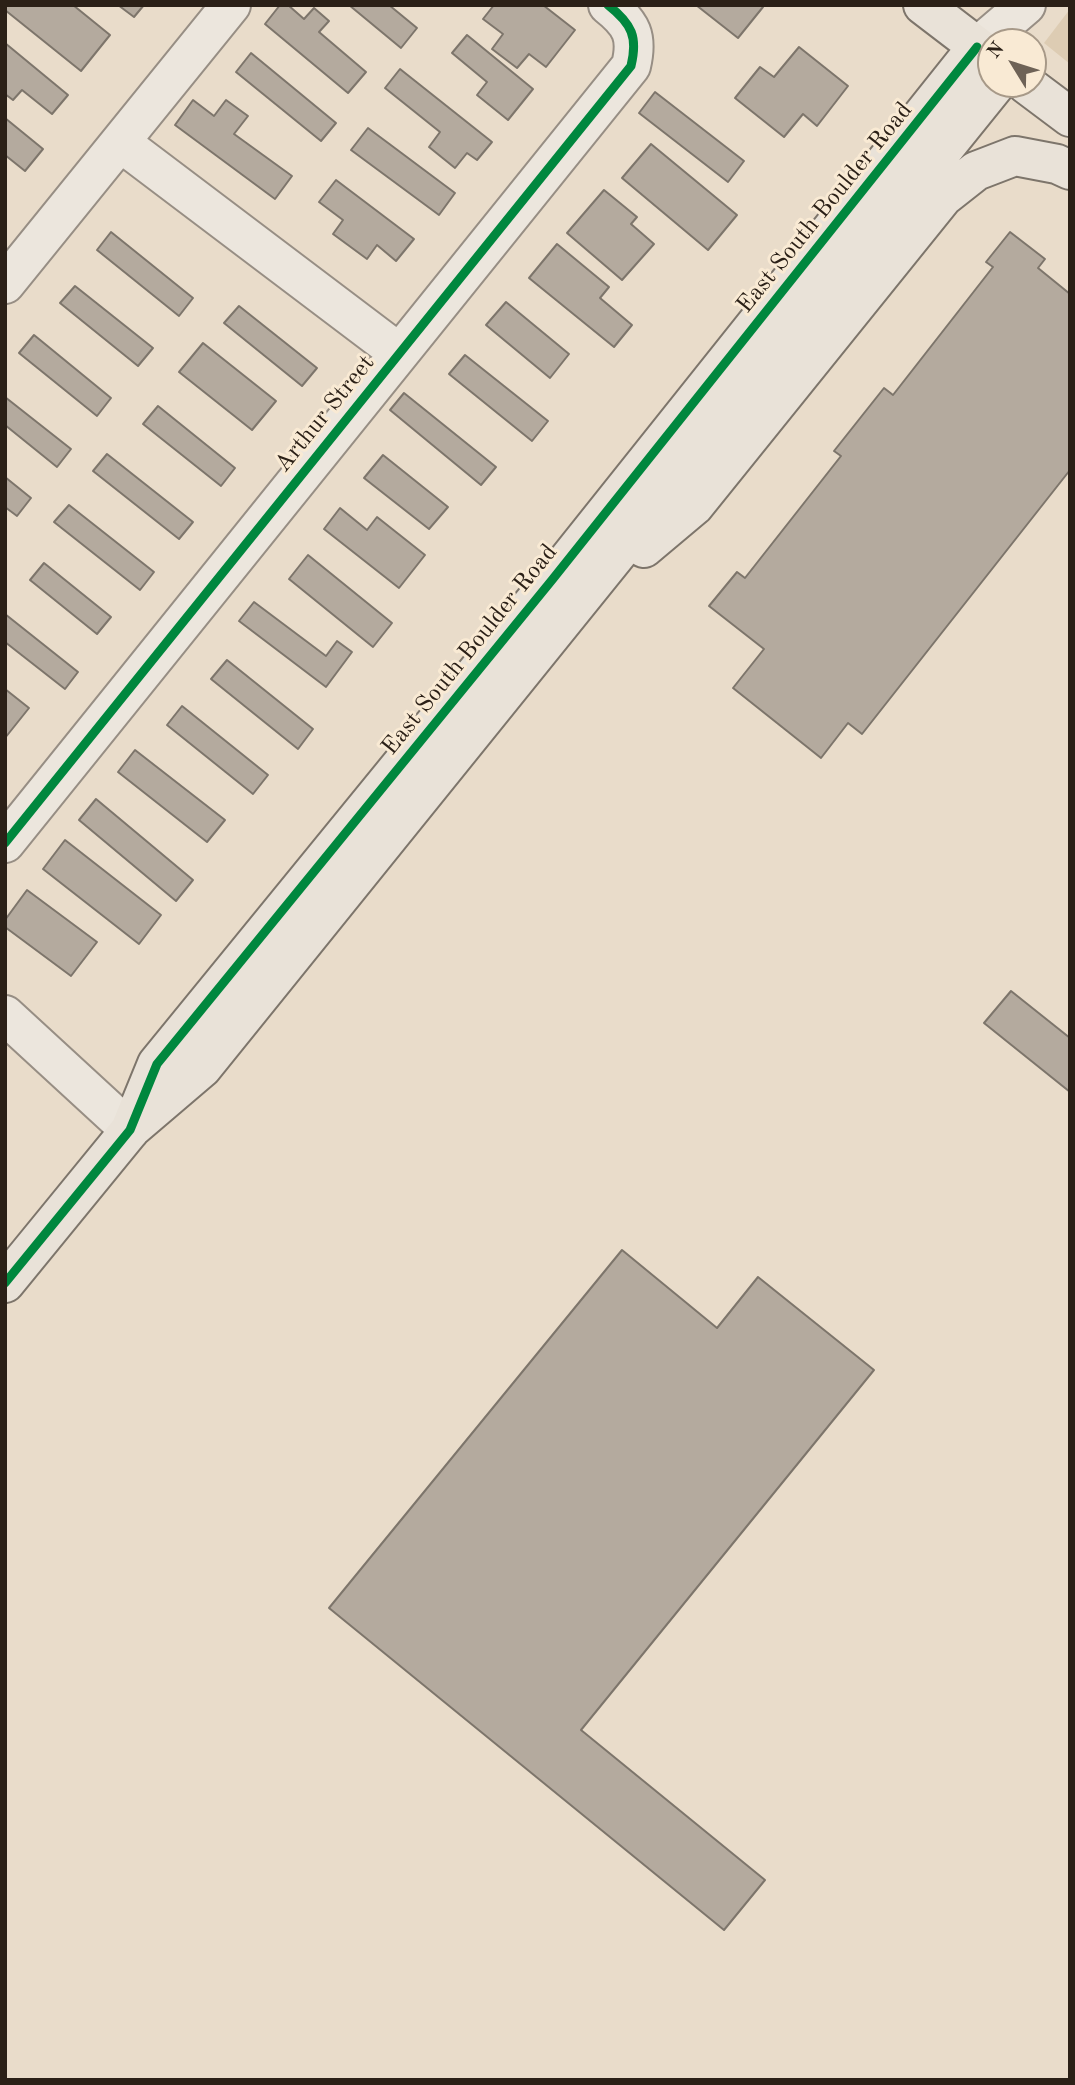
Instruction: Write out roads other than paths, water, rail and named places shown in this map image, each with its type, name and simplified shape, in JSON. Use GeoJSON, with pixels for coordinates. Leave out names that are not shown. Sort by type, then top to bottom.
{"type":"FeatureCollection","features":[{"type":"Feature","properties":{"kind":"main road"},"geometry":{"type":"LineString","coordinates":[[923,5],[977,47]]}},
{"type":"Feature","properties":{"kind":"main road","name":"East South Boulder Road"},"geometry":{"type":"LineString","coordinates":[[5,1283],[130,1130],[157,1064],[977,61]]}},
{"type":"Feature","properties":{"kind":"main road"},"geometry":{"type":"LineString","coordinates":[[130,1130],[202,1068],[985,98]]}},
{"type":"Feature","properties":{"kind":"main road"},"geometry":{"type":"LineString","coordinates":[[1045,98],[1070,117]]}},
{"type":"Feature","properties":{"kind":"main road"},"geometry":{"type":"LineString","coordinates":[[575,606],[694,506],[943,197],[976,171],[1015,156],[1057,164],[1070,170]]}},
{"type":"Feature","properties":{"kind":"street"},"geometry":{"type":"LineString","coordinates":[[5,284],[231,5]]}},
{"type":"Feature","properties":{"kind":"street","name":"Arthur Street"},"geometry":{"type":"LineString","coordinates":[[5,843],[631,66],[636,46],[629,25],[608,5]]}},
{"type":"Feature","properties":{"kind":"street","name":"East South Boulder Road"},"geometry":{"type":"LineString","coordinates":[[1005,28],[1026,5]]}},
{"type":"Feature","properties":{"kind":"street"},"geometry":{"type":"LineString","coordinates":[[1031,28],[1044,5]]}},
{"type":"Feature","properties":{"kind":"street"},"geometry":{"type":"LineString","coordinates":[[120,142],[398,353]]}},
{"type":"Feature","properties":{"kind":"street"},"geometry":{"type":"LineString","coordinates":[[11,1031],[130,1130]]}}]}
